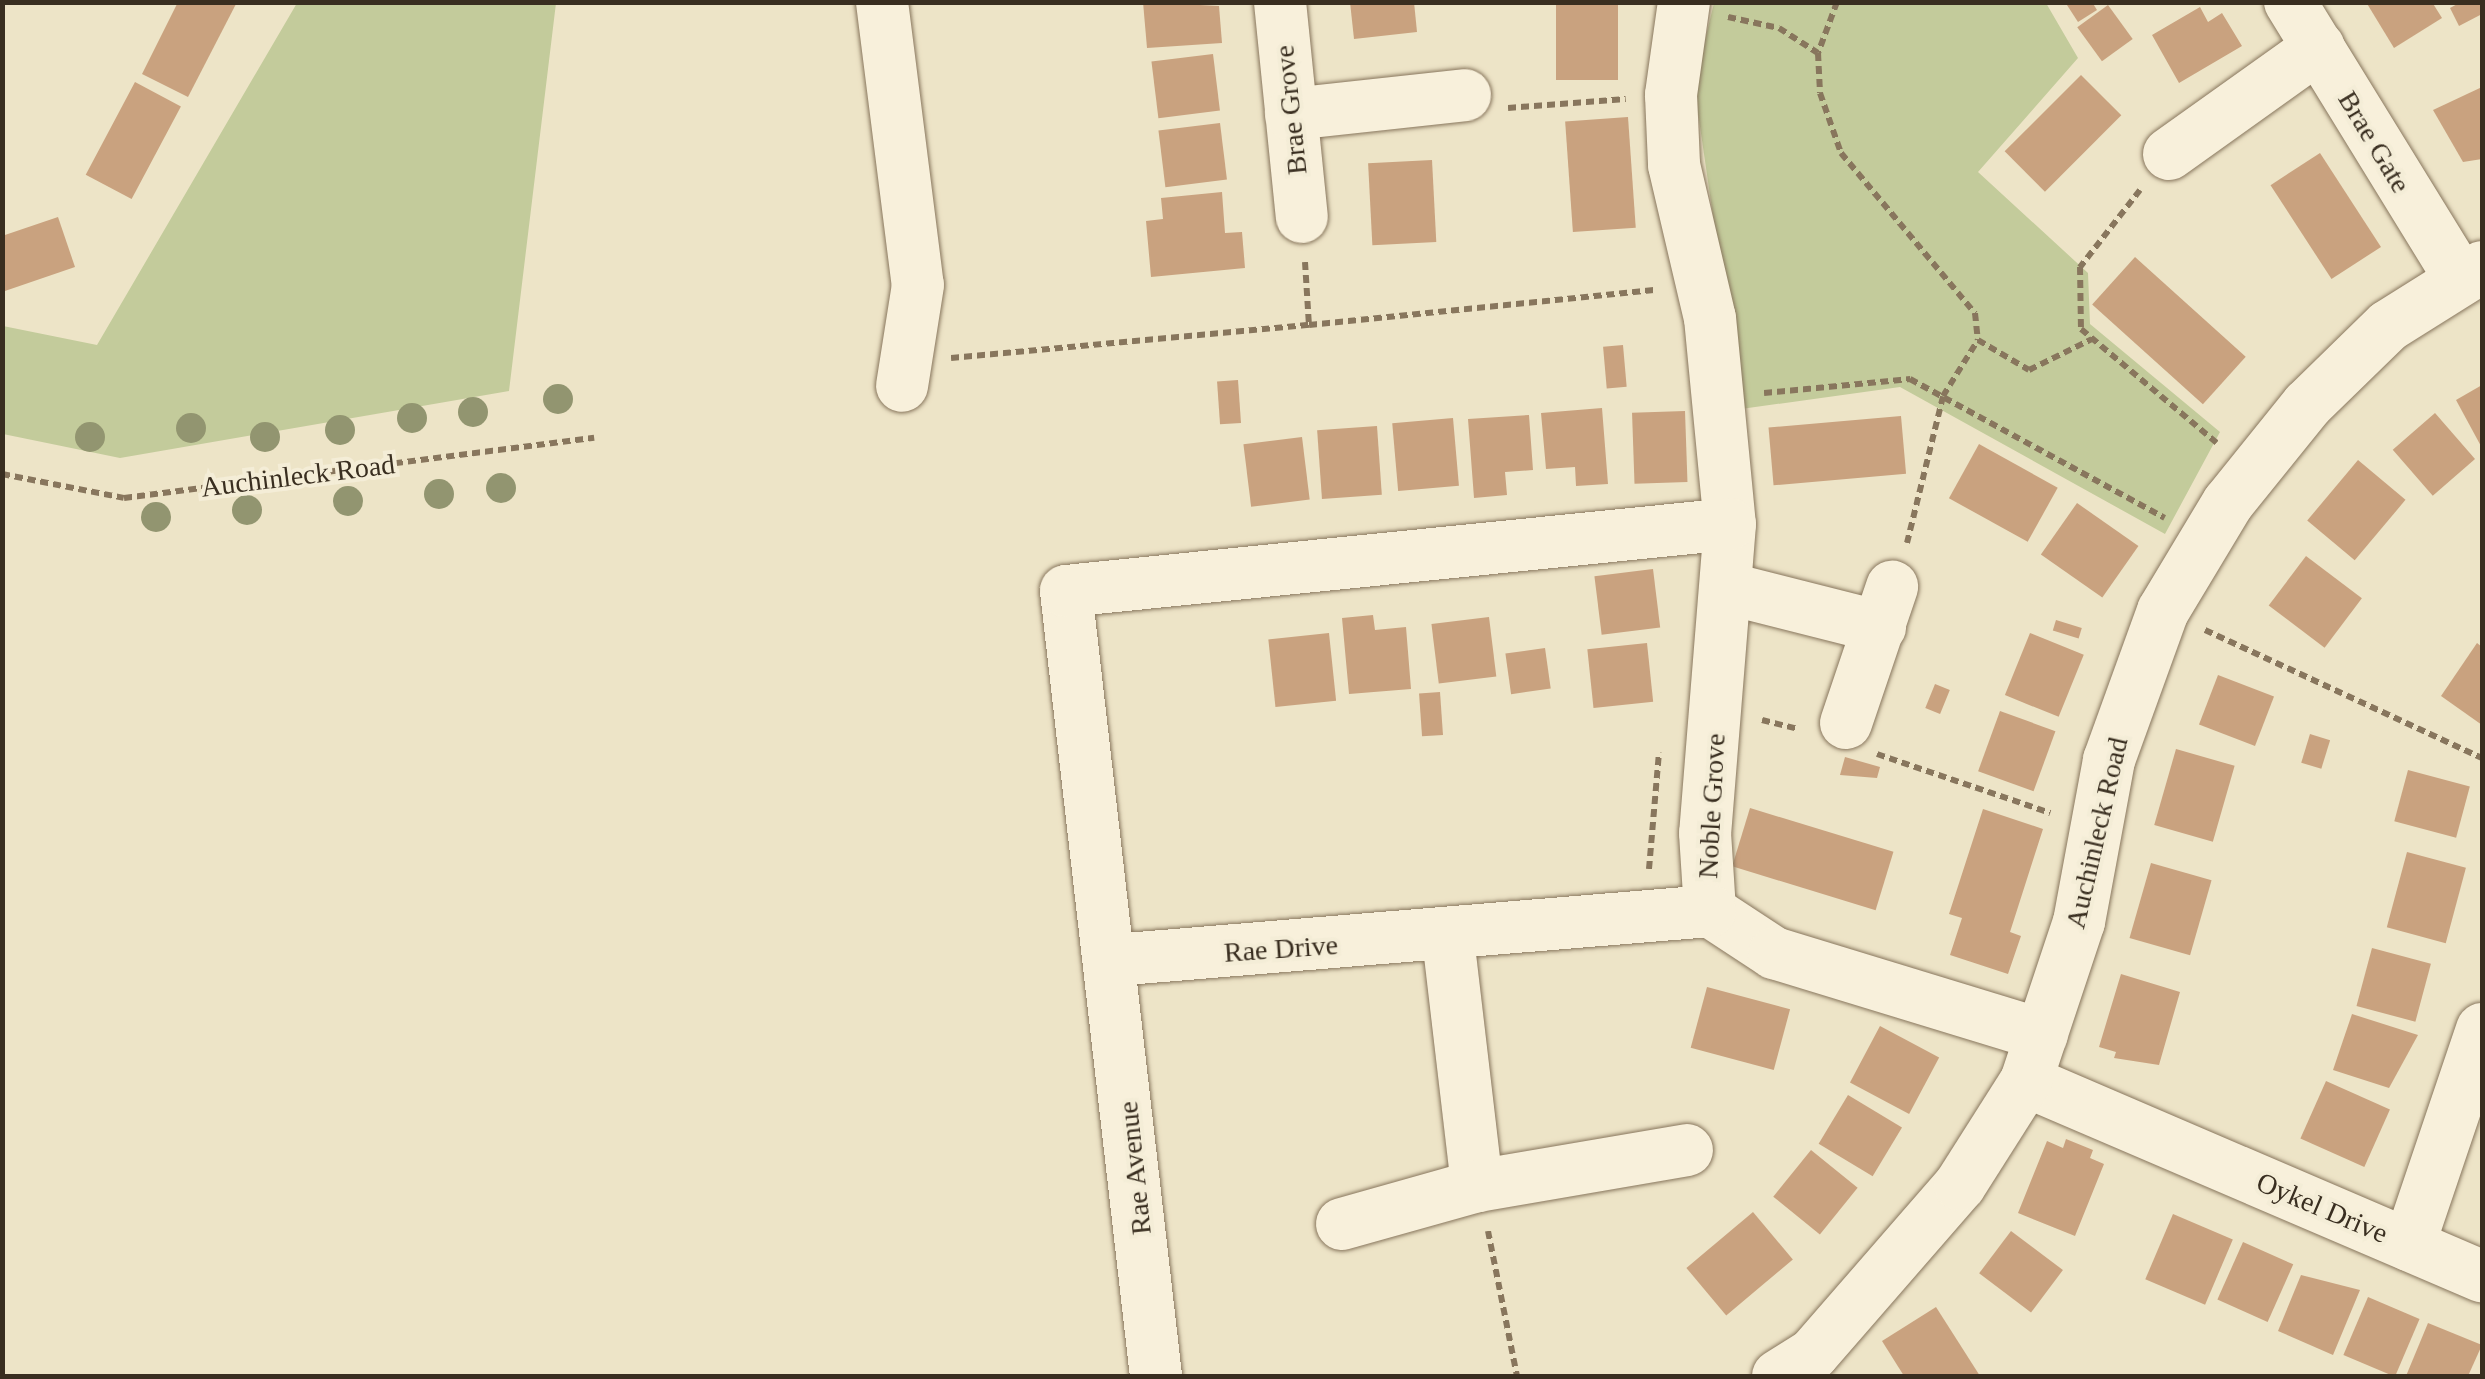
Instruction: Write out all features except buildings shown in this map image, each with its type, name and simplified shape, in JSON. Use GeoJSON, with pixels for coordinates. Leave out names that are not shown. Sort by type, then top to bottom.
{"type":"FeatureCollection","features":[{"type":"Feature","properties":{"kind":"street"},"geometry":{"type":"LineString","coordinates":[[882,2],[918,285],[904,374]]}},
{"type":"Feature","properties":{"kind":"street","name":"Brae Grove"},"geometry":{"type":"LineString","coordinates":[[1280,2],[1302,216]]}},
{"type":"Feature","properties":{"kind":"street","name":"Brae Gate"},"geometry":{"type":"LineString","coordinates":[[2290,2],[2472,274]]}},
{"type":"Feature","properties":{"kind":"street","name":"Noble Grove"},"geometry":{"type":"LineString","coordinates":[[1684,5],[1672,95],[1674,165],[1702,286],[1722,398],[1730,524],[1705,832],[1710,911],[1774,953],[2034,1058]]}},
{"type":"Feature","properties":{"kind":"street"},"geometry":{"type":"LineString","coordinates":[[2168,154],[2319,47]]}},
{"type":"Feature","properties":{"kind":"street"},"geometry":{"type":"LineString","coordinates":[[1291,114],[1465,95]]}},
{"type":"Feature","properties":{"kind":"street","name":"Auchinleck Road"},"geometry":{"type":"LineString","coordinates":[[1806,1369],[1960,1186],[2034,1058],[2078,922],[2109,760],[2163,610],[2252,473],[2307,405],[2388,326],[2472,274]]}},
{"type":"Feature","properties":{"kind":"street","name":"Rae Avenue"},"geometry":{"type":"LineString","coordinates":[[1156,1376],[1114,960],[1066,591],[1730,524]]}},
{"type":"Feature","properties":{"kind":"street"},"geometry":{"type":"LineString","coordinates":[[1726,588],[1886,607],[1838,734]]}},
{"type":"Feature","properties":{"kind":"street","name":"Rae Drive"},"geometry":{"type":"LineString","coordinates":[[1114,960],[1448,938],[1710,911]]}},
{"type":"Feature","properties":{"kind":"street"},"geometry":{"type":"LineString","coordinates":[[1448,938],[1477,1186]]}},
{"type":"Feature","properties":{"kind":"street","name":"Oykel Drive"},"geometry":{"type":"LineString","coordinates":[[2034,1058],[2409,1245],[2482,1030]]}},
{"type":"Feature","properties":{"kind":"street"},"geometry":{"type":"LineString","coordinates":[[1342,1224],[1477,1186],[1687,1150]]}},
{"type":"Feature","properties":{"kind":"street"},"geometry":{"type":"LineString","coordinates":[[2409,1245],[2482,1276]]}},
{"type":"Feature","properties":{"kind":"path"},"geometry":{"type":"LineString","coordinates":[[1837,2],[1818,53],[1820,92],[1841,153],[1974,313],[1978,340],[1942,396],[1886,607]]}},
{"type":"Feature","properties":{"kind":"path"},"geometry":{"type":"LineString","coordinates":[[1684,5],[1779,28],[1818,53]]}},
{"type":"Feature","properties":{"kind":"path"},"geometry":{"type":"LineString","coordinates":[[1465,95],[1494,109],[1672,95]]}},
{"type":"Feature","properties":{"kind":"path"},"geometry":{"type":"LineString","coordinates":[[2168,154],[2080,267],[2081,329],[2252,473]]}},
{"type":"Feature","properties":{"kind":"path"},"geometry":{"type":"LineString","coordinates":[[1302,216],[1308,325]]}},
{"type":"Feature","properties":{"kind":"path"},"geometry":{"type":"LineString","coordinates":[[904,374],[1308,325],[1702,286]]}},
{"type":"Feature","properties":{"kind":"path"},"geometry":{"type":"LineString","coordinates":[[1978,340],[2030,370],[2092,339]]}},
{"type":"Feature","properties":{"kind":"path"},"geometry":{"type":"LineString","coordinates":[[1722,398],[1910,379],[2205,541]]}},
{"type":"Feature","properties":{"kind":"path","name":"Auchinleck Road"},"geometry":{"type":"LineString","coordinates":[[2,474],[124,498],[594,438]]}},
{"type":"Feature","properties":{"kind":"path"},"geometry":{"type":"LineString","coordinates":[[2163,610],[2482,758]]}},
{"type":"Feature","properties":{"kind":"path"},"geometry":{"type":"LineString","coordinates":[[1717,714],[1838,734],[2096,829]]}},
{"type":"Feature","properties":{"kind":"path"},"geometry":{"type":"LineString","coordinates":[[1477,1186],[1517,1376]]}},
{"type":"Feature","properties":{"kind":"green space"},"geometry":{"type":"Polygon","coordinates":[[[297,3],[556,3],[509,391],[120,458],[3,434],[3,326],[97,345],[297,3]]]}},
{"type":"Feature","properties":{"kind":"green space"},"geometry":{"type":"Polygon","coordinates":[[[1714,3],[2046,3],[2078,58],[1978,172],[2088,273],[2090,324],[2220,432],[2165,534],[1900,387],[1741,409],[1694,85],[1714,3]]]}}]}
